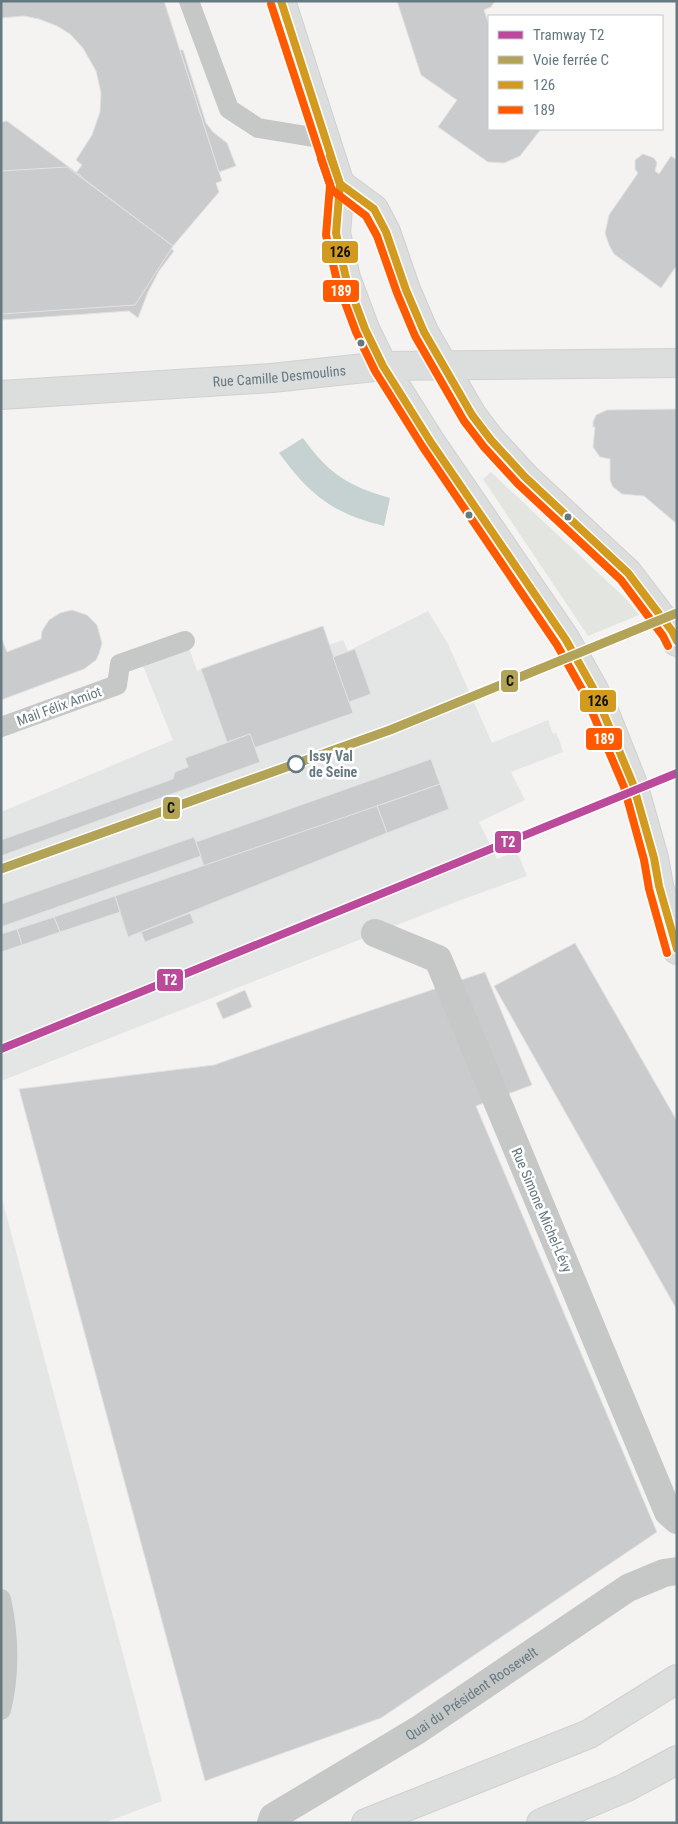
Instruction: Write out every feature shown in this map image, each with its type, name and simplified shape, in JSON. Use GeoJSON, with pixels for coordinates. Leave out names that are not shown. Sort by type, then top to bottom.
{"type":"FeatureCollection","features":[{"type":"Feature","properties":{"kind":"main road"},"geometry":{"type":"LineString","coordinates":[[281,1],[340,184],[336,233],[346,278],[365,329],[383,366],[430,440],[566,640],[593,688],[633,784],[654,858],[668,892],[677,950]]}},
{"type":"Feature","properties":{"kind":"main road"},"geometry":{"type":"LineString","coordinates":[[340,184],[374,208],[386,232],[406,290],[424,332],[472,415],[491,440],[550,501],[628,573],[672,631],[677,642]]}},
{"type":"Feature","properties":{"kind":"main road","name":"Rue Camille Desmoulins"},"geometry":{"type":"LineString","coordinates":[[1,395],[272,378],[383,366],[677,363]]}},
{"type":"Feature","properties":{"kind":"main road"},"geometry":{"type":"LineString","coordinates":[[366,1823],[589,1734],[677,1679]]}},
{"type":"Feature","properties":{"kind":"main road"},"geometry":{"type":"LineString","coordinates":[[541,1823],[625,1788],[677,1760]]}},
{"type":"Feature","properties":{"kind":"street","name":"Rue Simone Michel-Lévy"},"geometry":{"type":"LineString","coordinates":[[376,933],[438,959],[668,1512],[677,1520]]}},
{"type":"Feature","properties":{"kind":"street","name":"Quai du Président Roosevelt"},"geometry":{"type":"LineString","coordinates":[[271,1823],[273,1817],[418,1730],[628,1588],[664,1573],[677,1571]]}},
{"type":"Feature","properties":{"kind":"lane"},"geometry":{"type":"LineString","coordinates":[[190,1],[229,108],[258,128],[325,139]]}},
{"type":"Feature","properties":{"kind":"lane","name":"Mail Félix Amiot"},"geometry":{"type":"LineString","coordinates":[[1,727],[117,685],[120,664],[185,641]]}},
{"type":"Feature","properties":{"kind":"lane"},"geometry":{"type":"LineString","coordinates":[[1,1599],[9,1654],[7,1687],[1,1710]]}},
{"type":"Feature","properties":{"kind":"shaded area"},"geometry":{"type":"Polygon","coordinates":[[[303,438],[322,461],[340,477],[362,489],[390,498],[384,526],[350,515],[336,508],[312,491],[301,480],[279,453],[303,438]]]}},
{"type":"Feature","properties":{"kind":"shaded area"},"geometry":{"type":"Polygon","coordinates":[[[491,472],[627,600],[639,615],[588,636],[483,479],[491,472]]]}},
{"type":"Feature","properties":{"kind":"shaded area"},"geometry":{"type":"Polygon","coordinates":[[[428,611],[448,644],[492,743],[548,720],[553,734],[556,733],[560,742],[563,752],[511,772],[525,800],[479,822],[497,859],[517,851],[527,876],[453,903],[1,1081],[1,812],[173,740],[143,666],[189,648],[197,671],[323,626],[329,645],[343,640],[348,651],[428,611]]]}},
{"type":"Feature","properties":{"kind":"shaded area"},"geometry":{"type":"Polygon","coordinates":[[[1,1195],[162,1801],[104,1823],[1,1823],[1,1195]]]}},
{"type":"Feature","properties":{"kind":"building"},"geometry":{"type":"Polygon","coordinates":[[[1,1],[164,1],[222,181],[216,183],[219,192],[173,246],[76,173],[82,165],[76,160],[92,135],[100,112],[101,93],[96,71],[83,48],[70,34],[57,26],[39,19],[24,16],[1,18],[1,1]]]}},
{"type":"Feature","properties":{"kind":"building"},"geometry":{"type":"Polygon","coordinates":[[[397,1],[495,1],[491,7],[484,10],[488,22],[488,130],[540,130],[520,156],[504,163],[488,162],[438,127],[457,100],[421,75],[397,1]]]}},
{"type":"Feature","properties":{"kind":"building"},"geometry":{"type":"Polygon","coordinates":[[[180,50],[183,50],[206,123],[213,132],[227,143],[236,166],[219,172],[180,50]]]}},
{"type":"Feature","properties":{"kind":"building"},"geometry":{"type":"Polygon","coordinates":[[[7,121],[81,176],[78,181],[174,251],[159,271],[138,318],[129,311],[1,320],[1,122],[7,121]]]}},
{"type":"Feature","properties":{"kind":"building"},"geometry":{"type":"Polygon","coordinates":[[[643,154],[654,158],[657,163],[655,171],[659,174],[671,156],[677,160],[677,265],[661,288],[614,254],[605,233],[609,215],[638,173],[635,169],[635,160],[643,154]]]}},
{"type":"Feature","properties":{"kind":"building"},"geometry":{"type":"Polygon","coordinates":[[[67,167],[173,246],[135,305],[1,314],[1,171],[67,167]]]}},
{"type":"Feature","properties":{"kind":"building"},"geometry":{"type":"Polygon","coordinates":[[[677,409],[677,524],[644,496],[622,494],[613,487],[610,480],[610,459],[600,457],[593,447],[595,427],[593,427],[593,422],[596,415],[607,410],[677,409]]]}},
{"type":"Feature","properties":{"kind":"building"},"geometry":{"type":"Polygon","coordinates":[[[72,610],[87,615],[97,625],[102,643],[96,660],[84,669],[1,700],[1,637],[7,652],[41,639],[42,631],[49,620],[60,613],[72,610]]]}},
{"type":"Feature","properties":{"kind":"building"},"geometry":{"type":"Polygon","coordinates":[[[323,626],[353,713],[254,748],[250,734],[227,742],[201,669],[323,626]]]}},
{"type":"Feature","properties":{"kind":"building"},"geometry":{"type":"Polygon","coordinates":[[[355,649],[371,694],[349,702],[333,657],[355,649]]]}},
{"type":"Feature","properties":{"kind":"building"},"geometry":{"type":"Polygon","coordinates":[[[250,734],[260,762],[1,856],[1,840],[173,779],[175,772],[188,767],[185,758],[250,734]]]}},
{"type":"Feature","properties":{"kind":"building"},"geometry":{"type":"Polygon","coordinates":[[[431,759],[440,784],[377,806],[387,833],[128,937],[115,896],[204,867],[196,842],[431,759]]]}},
{"type":"Feature","properties":{"kind":"building"},"geometry":{"type":"Polygon","coordinates":[[[440,784],[449,809],[387,833],[377,806],[440,784]]]}},
{"type":"Feature","properties":{"kind":"building"},"geometry":{"type":"Polygon","coordinates":[[[377,806],[387,833],[128,937],[115,896],[377,806]]]}},
{"type":"Feature","properties":{"kind":"building"},"geometry":{"type":"Polygon","coordinates":[[[194,837],[201,856],[1,927],[1,904],[194,837]]]}},
{"type":"Feature","properties":{"kind":"building"},"geometry":{"type":"Polygon","coordinates":[[[115,896],[120,912],[60,932],[54,917],[115,896]]]}},
{"type":"Feature","properties":{"kind":"building"},"geometry":{"type":"Polygon","coordinates":[[[190,913],[194,923],[145,942],[141,932],[190,913]]]}},
{"type":"Feature","properties":{"kind":"building"},"geometry":{"type":"Polygon","coordinates":[[[54,917],[60,932],[22,945],[17,929],[54,917]]]}},
{"type":"Feature","properties":{"kind":"building"},"geometry":{"type":"Polygon","coordinates":[[[17,929],[22,945],[1,952],[1,934],[17,929]]]}},
{"type":"Feature","properties":{"kind":"building"},"geometry":{"type":"Polygon","coordinates":[[[575,943],[677,1121],[677,1310],[494,986],[575,943]]]}},
{"type":"Feature","properties":{"kind":"building"},"geometry":{"type":"Polygon","coordinates":[[[485,972],[532,1085],[476,1106],[657,1532],[381,1718],[205,1781],[19,1089],[214,1065],[485,972]]]}},
{"type":"Feature","properties":{"kind":"building"},"geometry":{"type":"Polygon","coordinates":[[[245,990],[252,1007],[223,1019],[216,1003],[245,990]]]}},
{"type":"Feature","properties":{"kind":"tram line","name":"T2"},"geometry":{"type":"LineString","coordinates":[[1,1049],[677,773]]}},
{"type":"Feature","properties":{"kind":"rail line","name":"C"},"geometry":{"type":"LineString","coordinates":[[1,869],[390,730],[677,613]]}},
{"type":"Feature","properties":{"kind":"transit line","name":"126"},"geometry":{"type":"LineString","coordinates":[[281,1],[340,184],[336,233],[346,278],[365,329],[383,366],[430,441],[566,640],[593,688],[633,784],[677,949]]}},
{"type":"Feature","properties":{"kind":"transit line","name":"189"},"geometry":{"type":"LineString","coordinates":[[271,4],[330,185],[326,235],[337,281],[356,332],[375,371],[422,446],[557,645],[584,693],[624,787],[667,953]]}},
{"type":"Feature","properties":{"kind":"transit line","name":"126"},"geometry":{"type":"LineString","coordinates":[[330,156],[340,184],[374,209],[386,232],[406,290],[424,332],[472,415],[491,440],[525,477],[628,573],[672,631],[677,641]]}},
{"type":"Feature","properties":{"kind":"transit line","name":"189"},"geometry":{"type":"LineString","coordinates":[[321,159],[332,190],[366,216],[377,236],[397,293],[415,336],[464,421],[484,447],[518,484],[621,580],[663,636],[668,646]]}},
{"type":"Feature","properties":{"kind":"place","name":"Issy Val de Seine"},"geometry":{"type":"Point","coordinates":[296,764]}}]}
